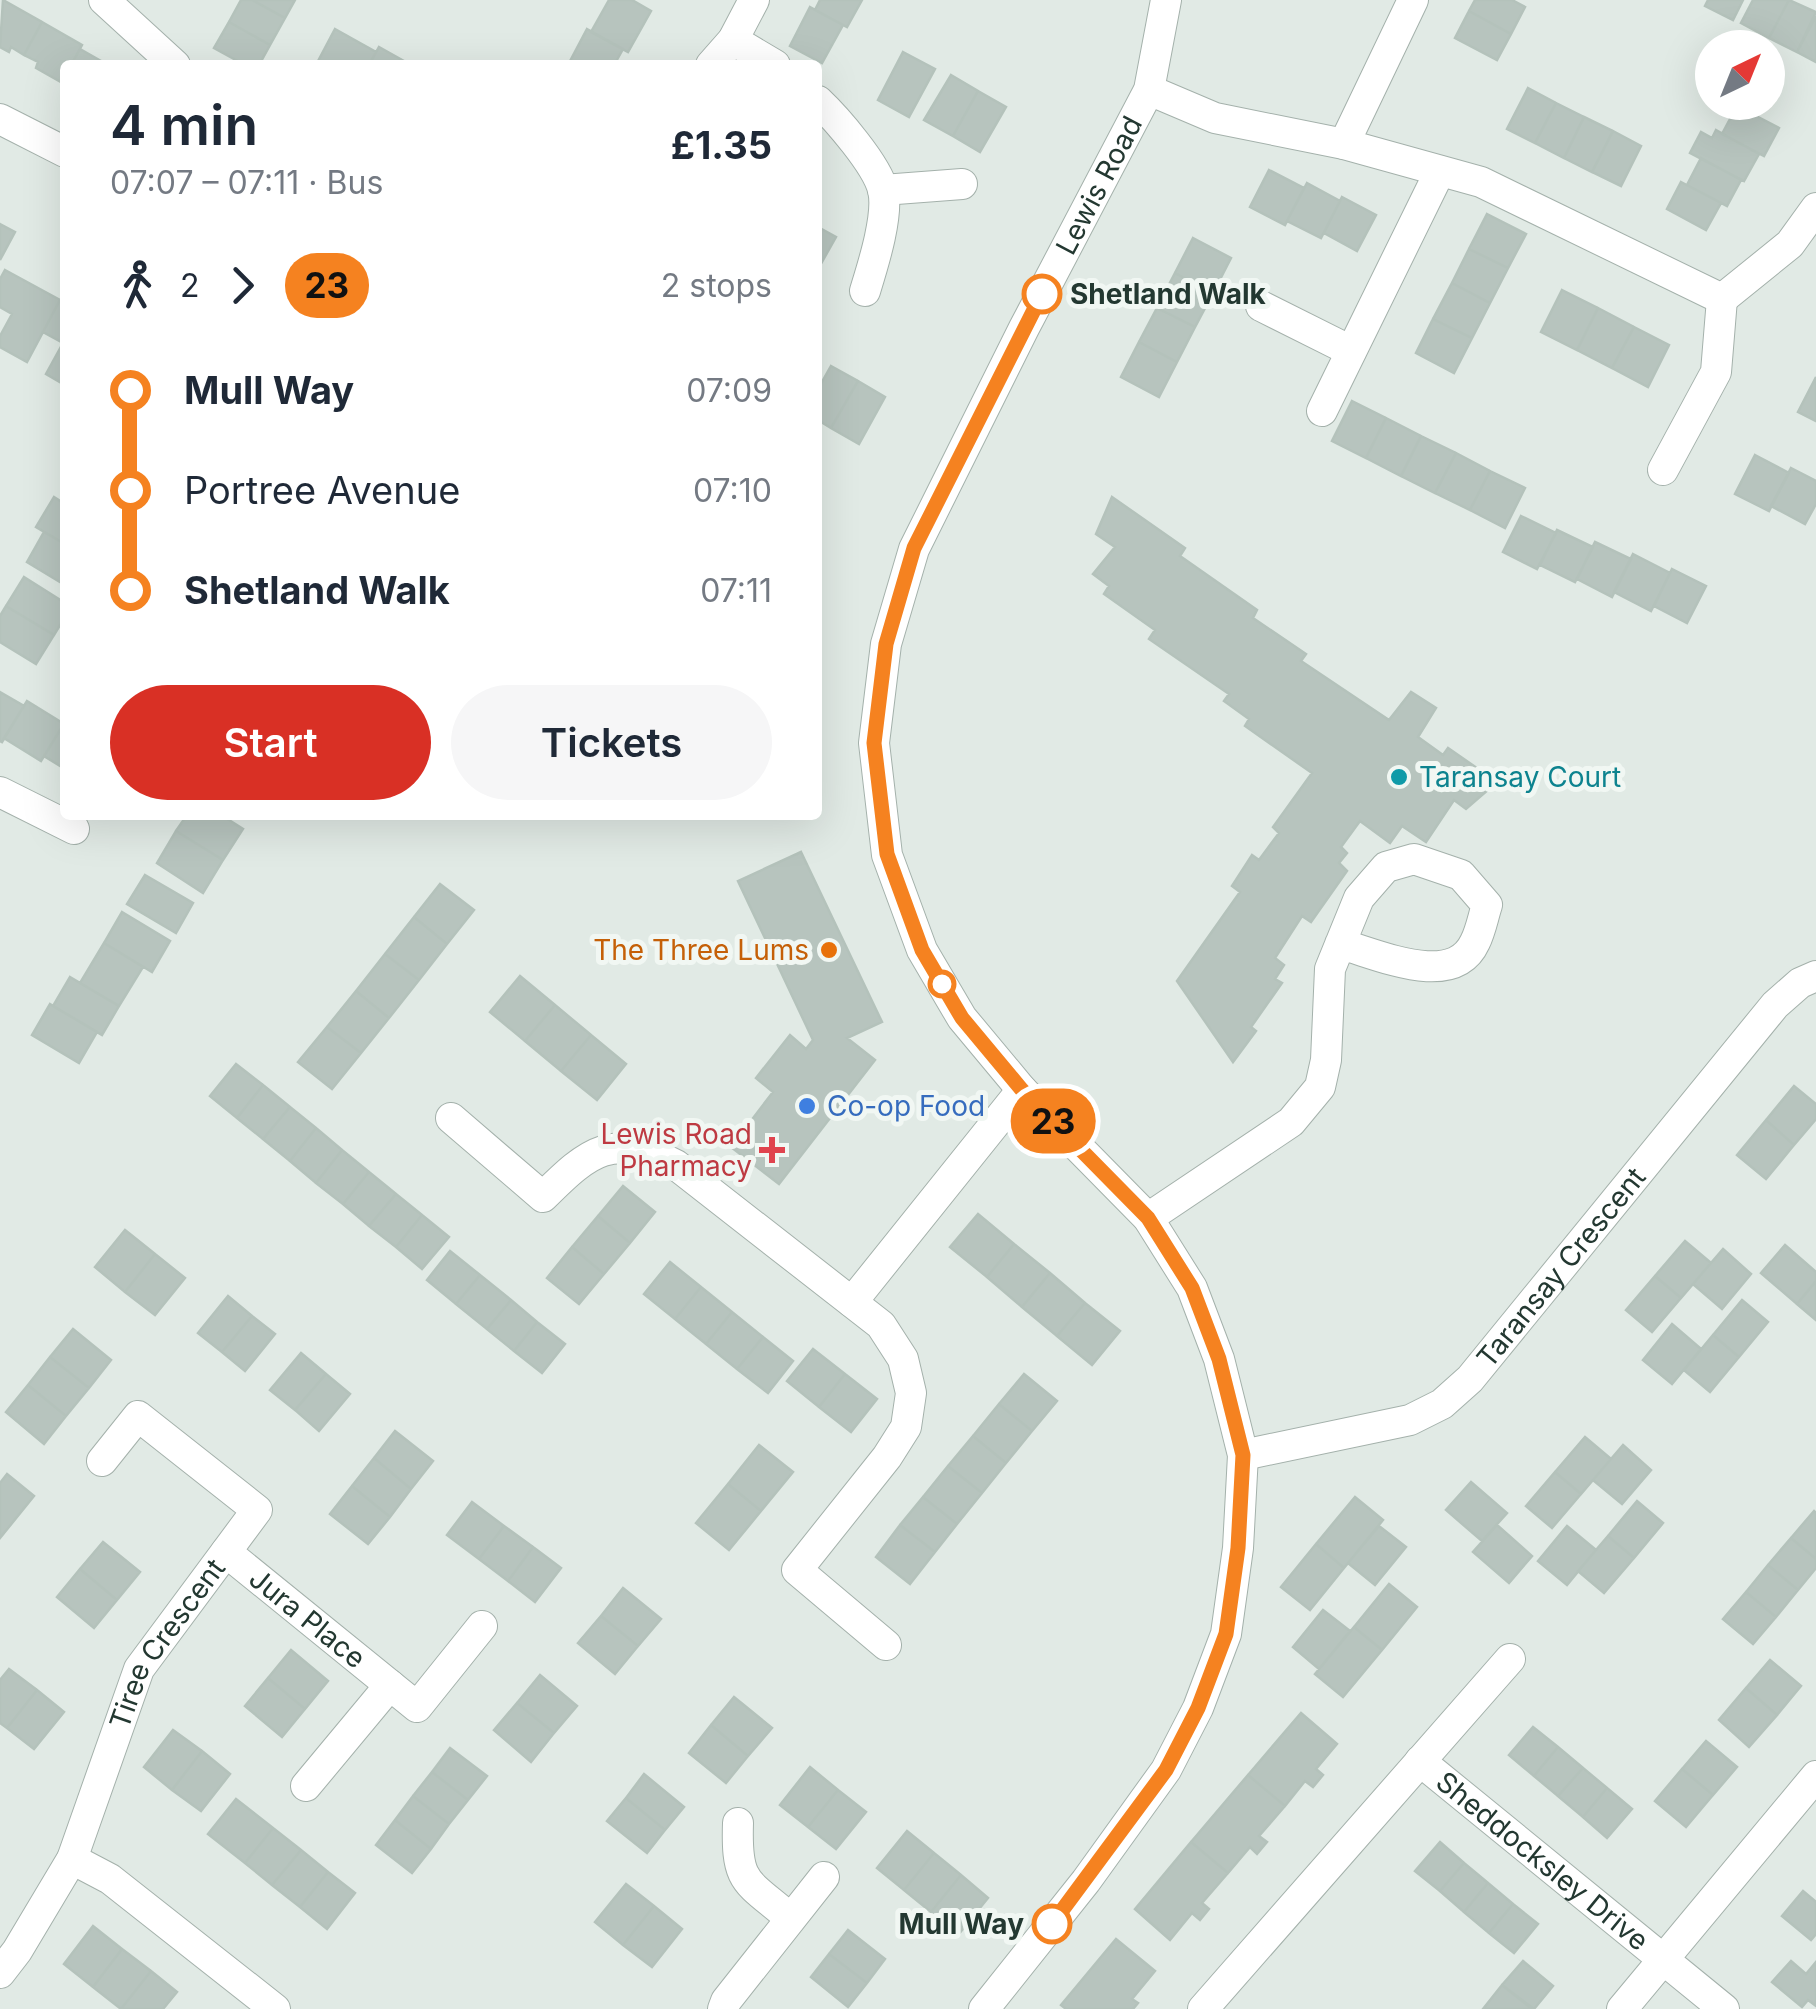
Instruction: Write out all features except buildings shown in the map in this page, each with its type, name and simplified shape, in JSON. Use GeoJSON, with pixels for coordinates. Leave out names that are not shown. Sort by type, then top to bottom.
{"type":"FeatureCollection","features":[{"type":"Feature","properties":{"kind":"street"},"geometry":{"type":"LineString","coordinates":[[104,0],[165,60]]}},
{"type":"Feature","properties":{"kind":"street"},"geometry":{"type":"LineString","coordinates":[[715,60],[732,40],[754,0]]}},
{"type":"Feature","properties":{"kind":"street","name":"Lewis Road"},"geometry":{"type":"LineString","coordinates":[[984,2009],[1166,1770],[1198,1708],[1226,1634],[1238,1548],[1243,1455],[1219,1359],[1192,1288],[1148,1218],[1022,1090],[962,1018],[922,950],[887,854],[874,743],[886,644],[914,548],[1149,90],[1166,0]]}},
{"type":"Feature","properties":{"kind":"street"},"geometry":{"type":"LineString","coordinates":[[1344,144],[1413,0]]}},
{"type":"Feature","properties":{"kind":"street"},"geometry":{"type":"LineString","coordinates":[[732,40],[766,60]]}},
{"type":"Feature","properties":{"kind":"street"},"geometry":{"type":"LineString","coordinates":[[1149,90],[1215,118],[1344,144],[1481,182],[1722,299]]}},
{"type":"Feature","properties":{"kind":"street"},"geometry":{"type":"LineString","coordinates":[[822,106],[860,150],[883,190],[880,238],[866,290]]}},
{"type":"Feature","properties":{"kind":"street"},"geometry":{"type":"LineString","coordinates":[[0,118],[60,149]]}},
{"type":"Feature","properties":{"kind":"street"},"geometry":{"type":"LineString","coordinates":[[1322,411],[1440,171]]}},
{"type":"Feature","properties":{"kind":"street"},"geometry":{"type":"LineString","coordinates":[[883,190],[962,184]]}},
{"type":"Feature","properties":{"kind":"street"},"geometry":{"type":"LineString","coordinates":[[1663,470],[1716,372],[1722,299],[1790,244],[1815,211]]}},
{"type":"Feature","properties":{"kind":"street"},"geometry":{"type":"LineString","coordinates":[[1261,306],[1351,351]]}},
{"type":"Feature","properties":{"kind":"street"},"geometry":{"type":"LineString","coordinates":[[0,792],[74,829]]}},
{"type":"Feature","properties":{"kind":"street"},"geometry":{"type":"LineString","coordinates":[[1148,1218],[1291,1122],[1320,1087],[1326,1060],[1330,969],[1340,944],[1359,898],[1386,867],[1414,860],[1461,875],[1487,904],[1474,945],[1453,964],[1427,968],[1340,944]]}},
{"type":"Feature","properties":{"kind":"street","name":"Taransay Crescent"},"geometry":{"type":"LineString","coordinates":[[1243,1455],[1381,1428],[1410,1420],[1442,1404],[1470,1379],[1775,1005],[1800,982],[1816,976]]}},
{"type":"Feature","properties":{"kind":"street"},"geometry":{"type":"LineString","coordinates":[[852,1302],[1022,1090]]}},
{"type":"Feature","properties":{"kind":"street"},"geometry":{"type":"LineString","coordinates":[[451,1118],[543,1197],[578,1162],[608,1150],[644,1148],[676,1165],[882,1325],[902,1359],[911,1393],[906,1427],[887,1457],[797,1570],[886,1645]]}},
{"type":"Feature","properties":{"kind":"street","name":"Tiree Crescent"},"geometry":{"type":"LineString","coordinates":[[6,1954],[72,1859],[139,1669],[257,1510],[138,1416],[102,1461]]}},
{"type":"Feature","properties":{"kind":"street","name":"Jura Place"},"geometry":{"type":"LineString","coordinates":[[226,1552],[417,1707],[482,1626]]}},
{"type":"Feature","properties":{"kind":"street","name":"Sheddocksley Drive"},"geometry":{"type":"LineString","coordinates":[[1202,2009],[1510,1659]]}},
{"type":"Feature","properties":{"kind":"street","name":"Jura Place"},"geometry":{"type":"LineString","coordinates":[[306,1786],[390,1685]]}},
{"type":"Feature","properties":{"kind":"street","name":"Sheddocksley Drive"},"geometry":{"type":"LineString","coordinates":[[1420,1761],[1663,1959]]}},
{"type":"Feature","properties":{"kind":"street","name":"Sheddocksley Drive"},"geometry":{"type":"LineString","coordinates":[[1622,2009],[1816,1776]]}},
{"type":"Feature","properties":{"kind":"street"},"geometry":{"type":"LineString","coordinates":[[738,1823],[741,1876],[790,1918]]}},
{"type":"Feature","properties":{"kind":"street"},"geometry":{"type":"LineString","coordinates":[[72,1859],[110,1879],[275,2009]]}},
{"type":"Feature","properties":{"kind":"street"},"geometry":{"type":"LineString","coordinates":[[723,2009],[824,1877]]}},
{"type":"Feature","properties":{"kind":"street"},"geometry":{"type":"LineString","coordinates":[[1663,1959],[1724,2009]]}},
{"type":"Feature","properties":{"kind":"bus line","name":"23"},"geometry":{"type":"LineString","coordinates":[[1042,294],[914,548],[886,644],[874,743],[887,854],[922,950],[962,1018],[1022,1090],[1148,1218],[1192,1288],[1219,1359],[1243,1455],[1238,1548],[1226,1634],[1198,1708],[1166,1770],[1052,1924]]}},
{"type":"Feature","properties":{"kind":"place","name":"Shetland Walk"},"geometry":{"type":"Point","coordinates":[1042,294]}},
{"type":"Feature","properties":{"kind":"place","name":"Taransay Court"},"geometry":{"type":"Point","coordinates":[1399,777]}},
{"type":"Feature","properties":{"kind":"place","name":"The Three Lums"},"geometry":{"type":"Point","coordinates":[829,950]}},
{"type":"Feature","properties":{"kind":"place","name":"Co-op Food"},"geometry":{"type":"Point","coordinates":[807,1106]}},
{"type":"Feature","properties":{"kind":"place","name":"Lewis Road Pharmacy"},"geometry":{"type":"Point","coordinates":[772,1150]}},
{"type":"Feature","properties":{"kind":"place","name":"Mull Way"},"geometry":{"type":"Point","coordinates":[1052,1924]}}]}
